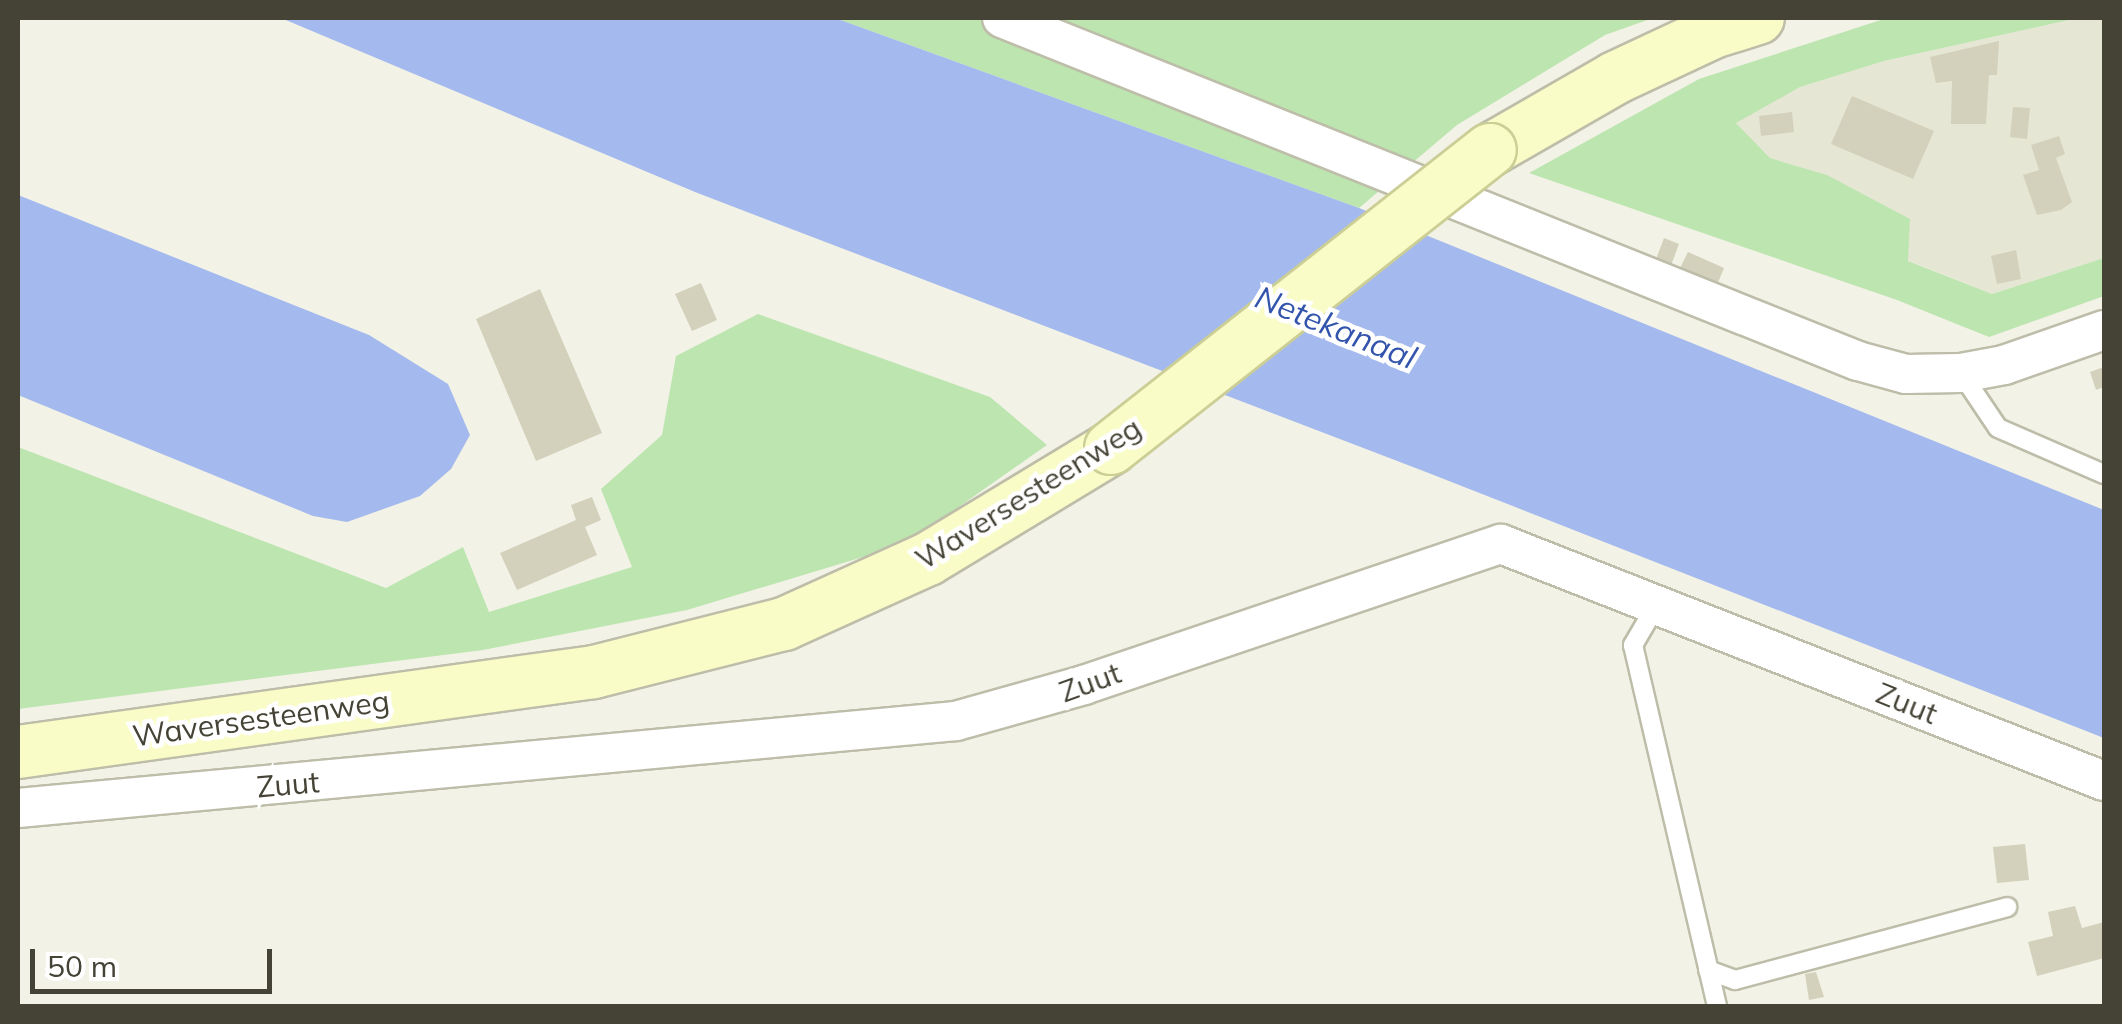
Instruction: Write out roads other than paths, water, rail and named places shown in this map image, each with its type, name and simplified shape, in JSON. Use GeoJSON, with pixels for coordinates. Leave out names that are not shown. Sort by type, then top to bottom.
{"type":"FeatureCollection","features":[{"type":"Feature","properties":{"kind":"main road","name":"Waversesteenweg"},"geometry":{"type":"LineString","coordinates":[[18,752],[594,672],[784,624],[928,559],[1111,448],[1490,150],[1615,78],[1713,32],[1758,18]]}},
{"type":"Feature","properties":{"kind":"street"},"geometry":{"type":"LineString","coordinates":[[1002,18],[1858,361],[1906,374],[1961,373],[2004,365],[2104,330]]}},
{"type":"Feature","properties":{"kind":"street","name":"Zuut"},"geometry":{"type":"LineString","coordinates":[[18,808],[956,721],[1066,691],[1501,544],[2104,781]]}},
{"type":"Feature","properties":{"kind":"lane"},"geometry":{"type":"LineString","coordinates":[[1961,373],[1998,428],[2104,474]]}},
{"type":"Feature","properties":{"kind":"lane"},"geometry":{"type":"LineString","coordinates":[[1657,604],[1633,645],[1717,1006]]}},
{"type":"Feature","properties":{"kind":"lane"},"geometry":{"type":"LineString","coordinates":[[1708,970],[1736,980],[2007,907]]}},
{"type":"Feature","properties":{"kind":"water","name":"Netekanaal"},"geometry":{"type":"Polygon","coordinates":[[[281,18],[835,18],[1359,208],[2104,510],[2104,738],[1426,472],[695,192],[281,18]]]}},
{"type":"Feature","properties":{"kind":"water"},"geometry":{"type":"Polygon","coordinates":[[[18,195],[369,335],[448,384],[470,435],[451,469],[420,496],[347,522],[313,516],[18,395],[18,195]]]}}]}
